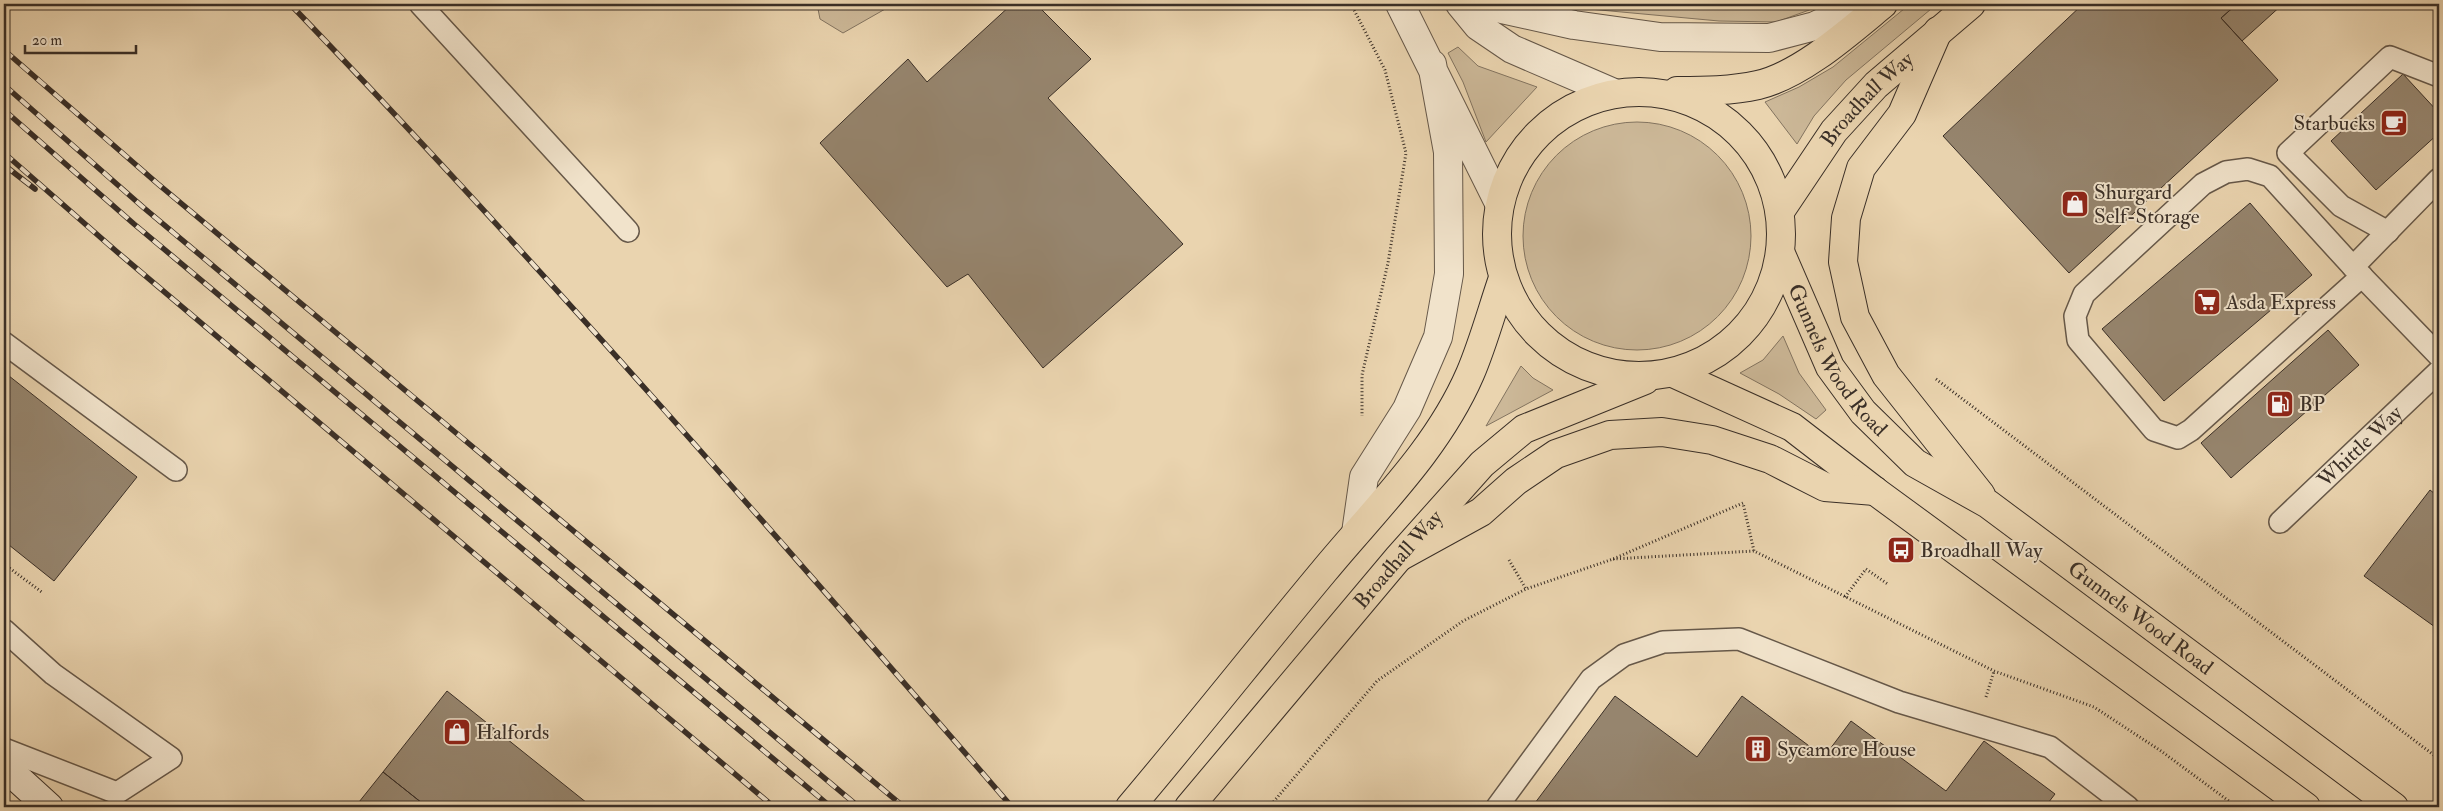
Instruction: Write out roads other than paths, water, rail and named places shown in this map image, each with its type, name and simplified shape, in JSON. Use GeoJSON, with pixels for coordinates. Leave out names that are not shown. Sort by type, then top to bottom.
{"type":"FeatureCollection","features":[{"type":"Feature","properties":{"kind":"main road"},"geometry":{"type":"LineString","coordinates":[[1883,4],[1841,38],[1799,67],[1759,85],[1715,91],[1614,93],[1575,106],[1540,131],[1514,164],[1499,203],[1496,228],[1497,254],[1502,278],[1525,321],[1562,355],[1608,373],[1664,374],[1792,427],[1874,491],[2306,807]]}},
{"type":"Feature","properties":{"kind":"main road","name":"Broadhall Way"},"geometry":{"type":"LineString","coordinates":[[1781,210],[1834,131],[1876,85],[1971,4]]}},
{"type":"Feature","properties":{"kind":"main road"},"geometry":{"type":"LineString","coordinates":[[1938,31],[1902,114],[1861,168],[1846,218],[1843,262],[1855,317],[1886,374],[1988,504]]}},
{"type":"Feature","properties":{"kind":"main road"},"geometry":{"type":"LineString","coordinates":[[1651,92],[1697,103],[1736,128],[1765,166],[1781,210],[1781,254]]}},
{"type":"Feature","properties":{"kind":"main road","name":"Broadhall Way"},"geometry":{"type":"LineString","coordinates":[[1189,807],[1399,557],[1482,464],[1524,429],[1588,401],[1712,357],[1745,330],[1769,295],[1781,254]]}},
{"type":"Feature","properties":{"kind":"main road","name":"Gunnels Wood Road"},"geometry":{"type":"LineString","coordinates":[[1781,254],[1830,367],[1863,412],[1915,463],[1988,504],[2394,807]]}},
{"type":"Feature","properties":{"kind":"main road"},"geometry":{"type":"LineString","coordinates":[[1130,807],[1356,533],[1396,489],[1433,440],[1470,375],[1502,278]]}},
{"type":"Feature","properties":{"kind":"main road"},"geometry":{"type":"LineString","coordinates":[[1399,557],[1481,512],[1516,481],[1556,454],[1610,435],[1662,432],[1712,440],[1770,460],[1825,487],[1874,491]]}},
{"type":"Feature","properties":{"kind":"street"},"geometry":{"type":"LineString","coordinates":[[1400,4],[1432,64],[1499,203]]}},
{"type":"Feature","properties":{"kind":"street"},"geometry":{"type":"LineString","coordinates":[[1460,4],[1478,26],[1512,49],[1614,93]]}},
{"type":"Feature","properties":{"kind":"street"},"geometry":{"type":"LineString","coordinates":[[1491,4],[1502,9],[1574,25],[1660,37],[1769,38],[1815,26],[1861,4]]}},
{"type":"Feature","properties":{"kind":"street"},"geometry":{"type":"LineString","coordinates":[[1356,533],[1364,477],[1407,409],[1438,337],[1449,274],[1448,152],[1432,64]]}},
{"type":"Feature","properties":{"kind":"street"},"geometry":{"type":"LineString","coordinates":[[4,766],[49,807]]}},
{"type":"Feature","properties":{"kind":"lane"},"geometry":{"type":"LineString","coordinates":[[420,4],[628,231]]}},
{"type":"Feature","properties":{"kind":"lane"},"geometry":{"type":"LineString","coordinates":[[2388,232],[2341,206],[2288,153],[2390,57],[2439,76]]}},
{"type":"Feature","properties":{"kind":"lane"},"geometry":{"type":"LineString","coordinates":[[2439,179],[2388,232],[2357,272],[2191,430],[2178,438],[2154,430],[2078,340],[2075,316],[2084,294],[2203,184],[2226,172],[2248,169],[2270,176],[2357,272],[2439,356]]}},
{"type":"Feature","properties":{"kind":"lane"},"geometry":{"type":"LineString","coordinates":[[4,343],[176,470]]}},
{"type":"Feature","properties":{"kind":"lane","name":"Whittle Way"},"geometry":{"type":"LineString","coordinates":[[2280,522],[2439,372]]}},
{"type":"Feature","properties":{"kind":"lane"},"geometry":{"type":"LineString","coordinates":[[4,630],[53,674],[171,758],[117,793],[4,749]]}},
{"type":"Feature","properties":{"kind":"lane"},"geometry":{"type":"LineString","coordinates":[[1497,807],[1591,679],[1624,655],[1663,642],[1739,640],[1899,702],[2050,748],[2128,807]]}},
{"type":"Feature","properties":{"kind":"railway"},"geometry":{"type":"LineString","coordinates":[[290,4],[475,201],[656,401],[1012,807]]}},
{"type":"Feature","properties":{"kind":"railway"},"geometry":{"type":"LineString","coordinates":[[4,50],[158,184],[904,807]]}},
{"type":"Feature","properties":{"kind":"railway"},"geometry":{"type":"LineString","coordinates":[[4,85],[144,208],[859,807]]}},
{"type":"Feature","properties":{"kind":"railway"},"geometry":{"type":"LineString","coordinates":[[4,110],[134,224],[831,807]]}},
{"type":"Feature","properties":{"kind":"railway"},"geometry":{"type":"LineString","coordinates":[[4,153],[116,251],[774,807]]}},
{"type":"Feature","properties":{"kind":"railway"},"geometry":{"type":"LineString","coordinates":[[4,165],[35,189]]}},
{"type":"Feature","properties":{"kind":"place","name":"Starbucks"},"geometry":{"type":"Point","coordinates":[2394,123]}},
{"type":"Feature","properties":{"kind":"place","name":"Shurgard Self-Storage"},"geometry":{"type":"Point","coordinates":[2075,204]}},
{"type":"Feature","properties":{"kind":"place","name":"Asda Express"},"geometry":{"type":"Point","coordinates":[2207,302]}},
{"type":"Feature","properties":{"kind":"place","name":"BP"},"geometry":{"type":"Point","coordinates":[2280,404]}},
{"type":"Feature","properties":{"kind":"place","name":"Broadhall Way"},"geometry":{"type":"Point","coordinates":[1901,550]}},
{"type":"Feature","properties":{"kind":"place","name":"Halfords"},"geometry":{"type":"Point","coordinates":[457,732]}},
{"type":"Feature","properties":{"kind":"place","name":"Sycamore House"},"geometry":{"type":"Point","coordinates":[1758,749]}}]}
